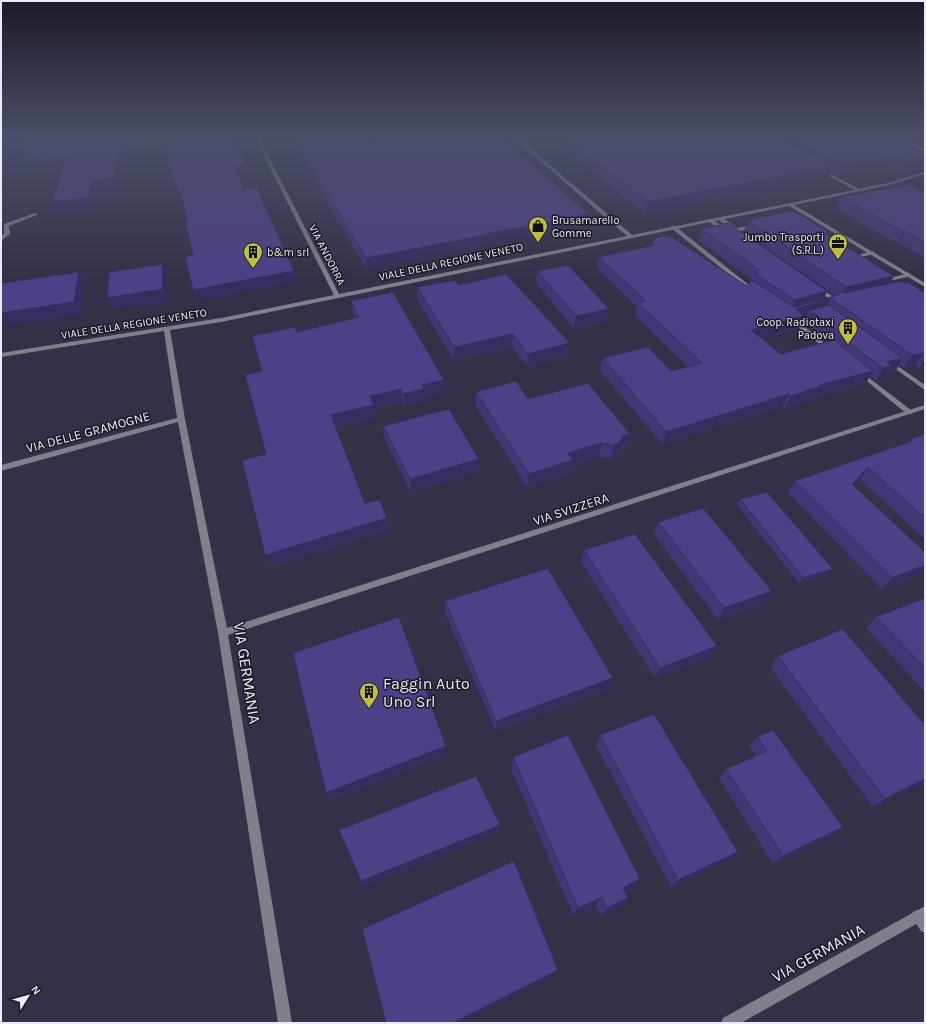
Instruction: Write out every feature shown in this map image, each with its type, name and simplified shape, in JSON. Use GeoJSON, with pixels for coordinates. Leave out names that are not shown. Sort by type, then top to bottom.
{"type":"FeatureCollection","features":[{"type":"Feature","properties":{"kind":"street","name":"VIA ANDORRA"},"geometry":{"type":"LineString","coordinates":[[280,184],[337,296]]}},
{"type":"Feature","properties":{"kind":"street"},"geometry":{"type":"LineString","coordinates":[[569,184],[630,236]]}},
{"type":"Feature","properties":{"kind":"street"},"geometry":{"type":"LineString","coordinates":[[847,184],[857,189]]}},
{"type":"Feature","properties":{"kind":"street","name":"VIALE DELLA REGIONE VENETO"},"geometry":{"type":"LineString","coordinates":[[1,356],[167,330],[884,184]]}},
{"type":"Feature","properties":{"kind":"street"},"geometry":{"type":"LineString","coordinates":[[790,204],[925,285]]}},
{"type":"Feature","properties":{"kind":"street"},"geometry":{"type":"LineString","coordinates":[[1,239],[7,234],[6,225],[37,214]]}},
{"type":"Feature","properties":{"kind":"street"},"geometry":{"type":"LineString","coordinates":[[719,218],[749,239]]}},
{"type":"Feature","properties":{"kind":"street"},"geometry":{"type":"LineString","coordinates":[[710,220],[743,243]]}},
{"type":"Feature","properties":{"kind":"street"},"geometry":{"type":"LineString","coordinates":[[736,230],[764,224]]}},
{"type":"Feature","properties":{"kind":"street"},"geometry":{"type":"LineString","coordinates":[[673,227],[753,291]]}},
{"type":"Feature","properties":{"kind":"street"},"geometry":{"type":"LineString","coordinates":[[844,253],[856,261]]}},
{"type":"Feature","properties":{"kind":"street"},"geometry":{"type":"LineString","coordinates":[[851,258],[872,253]]}},
{"type":"Feature","properties":{"kind":"street"},"geometry":{"type":"LineString","coordinates":[[885,280],[909,275]]}},
{"type":"Feature","properties":{"kind":"street"},"geometry":{"type":"LineString","coordinates":[[880,276],[892,284]]}},
{"type":"Feature","properties":{"kind":"street"},"geometry":{"type":"LineString","coordinates":[[813,285],[839,303],[846,302]]}},
{"type":"Feature","properties":{"kind":"street"},"geometry":{"type":"LineString","coordinates":[[812,292],[830,305]]}},
{"type":"Feature","properties":{"kind":"street"},"geometry":{"type":"LineString","coordinates":[[825,314],[795,322],[836,355]]}},
{"type":"Feature","properties":{"kind":"street","name":"VIA GERMANIA"},"geometry":{"type":"LineString","coordinates":[[167,330],[180,419],[224,634],[285,1023]]}},
{"type":"Feature","properties":{"kind":"street"},"geometry":{"type":"LineString","coordinates":[[880,355],[925,388]]}},
{"type":"Feature","properties":{"kind":"street"},"geometry":{"type":"LineString","coordinates":[[854,369],[909,412]]}},
{"type":"Feature","properties":{"kind":"street","name":"VIA SVIZZERA"},"geometry":{"type":"LineString","coordinates":[[224,634],[925,407]]}},
{"type":"Feature","properties":{"kind":"street","name":"VIA DELLE GRAMOGNE"},"geometry":{"type":"LineString","coordinates":[[1,468],[180,419]]}},
{"type":"Feature","properties":{"kind":"street","name":"VIA GERMANIA"},"geometry":{"type":"LineString","coordinates":[[735,1021],[922,918]]}},
{"type":"Feature","properties":{"kind":"building"},"geometry":{"type":"Polygon","coordinates":[[[58,184],[91,184],[87,198],[52,202],[58,184]]]}},
{"type":"Feature","properties":{"kind":"building"},"geometry":{"type":"Polygon","coordinates":[[[176,184],[241,184],[244,190],[257,188],[294,271],[193,290],[185,257],[193,255],[185,221],[188,221],[180,192],[178,193],[176,184]]]}},
{"type":"Feature","properties":{"kind":"building"},"geometry":{"type":"Polygon","coordinates":[[[321,184],[554,184],[589,214],[481,236],[366,258],[321,184]]]}},
{"type":"Feature","properties":{"kind":"building"},"geometry":{"type":"Polygon","coordinates":[[[624,184],[741,184],[647,202],[624,184]]]}},
{"type":"Feature","properties":{"kind":"building"},"geometry":{"type":"Polygon","coordinates":[[[909,185],[925,193],[925,243],[841,197],[909,185]]]}},
{"type":"Feature","properties":{"kind":"building"},"geometry":{"type":"Polygon","coordinates":[[[790,211],[799,214],[829,232],[826,234],[894,276],[846,287],[747,220],[790,211]]]}},
{"type":"Feature","properties":{"kind":"building"},"geometry":{"type":"Polygon","coordinates":[[[728,223],[827,291],[795,300],[756,274],[759,270],[702,229],[728,223]]]}},
{"type":"Feature","properties":{"kind":"building"},"geometry":{"type":"Polygon","coordinates":[[[665,236],[673,238],[747,286],[752,280],[794,307],[838,295],[839,291],[843,293],[901,281],[905,283],[908,282],[925,293],[925,354],[912,355],[830,298],[796,309],[803,316],[751,330],[781,354],[834,340],[873,371],[820,385],[821,386],[791,396],[789,394],[666,432],[603,358],[648,347],[671,371],[702,363],[638,303],[646,301],[599,257],[654,245],[653,240],[658,237],[665,236]]]}},
{"type":"Feature","properties":{"kind":"building"},"geometry":{"type":"Polygon","coordinates":[[[162,264],[163,289],[107,298],[109,272],[162,264]]]}},
{"type":"Feature","properties":{"kind":"building"},"geometry":{"type":"Polygon","coordinates":[[[568,265],[609,309],[576,316],[537,271],[568,265]]]}},
{"type":"Feature","properties":{"kind":"building"},"geometry":{"type":"Polygon","coordinates":[[[79,272],[74,302],[1,313],[1,283],[79,272]]]}},
{"type":"Feature","properties":{"kind":"building"},"geometry":{"type":"Polygon","coordinates":[[[506,274],[570,343],[528,354],[513,334],[454,347],[417,287],[455,280],[458,285],[506,274]]]}},
{"type":"Feature","properties":{"kind":"building"},"geometry":{"type":"Polygon","coordinates":[[[393,292],[444,380],[422,385],[424,389],[403,394],[401,389],[370,396],[374,405],[331,415],[365,503],[380,500],[387,518],[265,555],[242,460],[266,454],[245,375],[262,371],[252,336],[294,327],[297,332],[359,317],[351,301],[393,292]]]}},
{"type":"Feature","properties":{"kind":"building"},"geometry":{"type":"Polygon","coordinates":[[[829,305],[903,358],[887,362],[891,366],[883,368],[843,338],[845,337],[814,313],[812,314],[809,311],[829,305]]]}},
{"type":"Feature","properties":{"kind":"building"},"geometry":{"type":"Polygon","coordinates":[[[516,381],[528,399],[588,383],[630,434],[623,436],[619,443],[614,445],[602,443],[568,453],[573,460],[529,474],[476,392],[516,381]]]}},
{"type":"Feature","properties":{"kind":"building"},"geometry":{"type":"Polygon","coordinates":[[[449,409],[479,459],[410,479],[383,426],[449,409]]]}},
{"type":"Feature","properties":{"kind":"building"},"geometry":{"type":"Polygon","coordinates":[[[925,434],[925,518],[868,467],[852,484],[925,552],[925,565],[892,578],[795,481],[912,441],[910,439],[925,434]]]}},
{"type":"Feature","properties":{"kind":"building"},"geometry":{"type":"Polygon","coordinates":[[[767,492],[833,569],[803,578],[740,499],[767,492]]]}},
{"type":"Feature","properties":{"kind":"building"},"geometry":{"type":"Polygon","coordinates":[[[703,508],[772,591],[724,608],[658,522],[703,508]]]}},
{"type":"Feature","properties":{"kind":"building"},"geometry":{"type":"Polygon","coordinates":[[[635,534],[717,646],[660,668],[584,550],[635,534]]]}},
{"type":"Feature","properties":{"kind":"building"},"geometry":{"type":"Polygon","coordinates":[[[548,568],[613,678],[496,721],[445,601],[548,568]]]}},
{"type":"Feature","properties":{"kind":"building"},"geometry":{"type":"Polygon","coordinates":[[[925,598],[925,668],[876,617],[925,598]]]}},
{"type":"Feature","properties":{"kind":"building","name":"Faggin Auto Uno Srl"},"geometry":{"type":"Polygon","coordinates":[[[399,617],[446,746],[326,793],[293,653],[399,617]]]}},
{"type":"Feature","properties":{"kind":"building"},"geometry":{"type":"Polygon","coordinates":[[[843,629],[925,725],[925,779],[885,799],[778,656],[843,629]]]}},
{"type":"Feature","properties":{"kind":"building"},"geometry":{"type":"Polygon","coordinates":[[[654,714],[738,852],[678,880],[600,735],[654,714]]]}},
{"type":"Feature","properties":{"kind":"building"},"geometry":{"type":"Polygon","coordinates":[[[773,730],[843,827],[783,856],[726,769],[767,751],[757,737],[773,730]]]}},
{"type":"Feature","properties":{"kind":"building"},"geometry":{"type":"Polygon","coordinates":[[[568,735],[640,879],[623,888],[628,898],[607,908],[602,897],[578,908],[513,757],[568,735]]]}},
{"type":"Feature","properties":{"kind":"building"},"geometry":{"type":"Polygon","coordinates":[[[476,776],[500,825],[361,881],[339,830],[476,776]]]}},
{"type":"Feature","properties":{"kind":"building"},"geometry":{"type":"Polygon","coordinates":[[[514,861],[558,970],[453,1023],[386,1023],[362,929],[514,861]]]}},
{"type":"Feature","properties":{"kind":"place","name":"Brusamarello Gomme"},"geometry":{"type":"Point","coordinates":[538,243]}},
{"type":"Feature","properties":{"kind":"place","name":"Jumbo Trasporti (S.R.L.)"},"geometry":{"type":"Point","coordinates":[838,260]}},
{"type":"Feature","properties":{"kind":"place","name":"b&m srl"},"geometry":{"type":"Point","coordinates":[253,269]}},
{"type":"Feature","properties":{"kind":"place","name":"Coop. Radiotaxi Padova"},"geometry":{"type":"Point","coordinates":[848,345]}},
{"type":"Feature","properties":{"kind":"place","name":"Faggin Auto Uno Srl"},"geometry":{"type":"Point","coordinates":[369,709]}}]}
